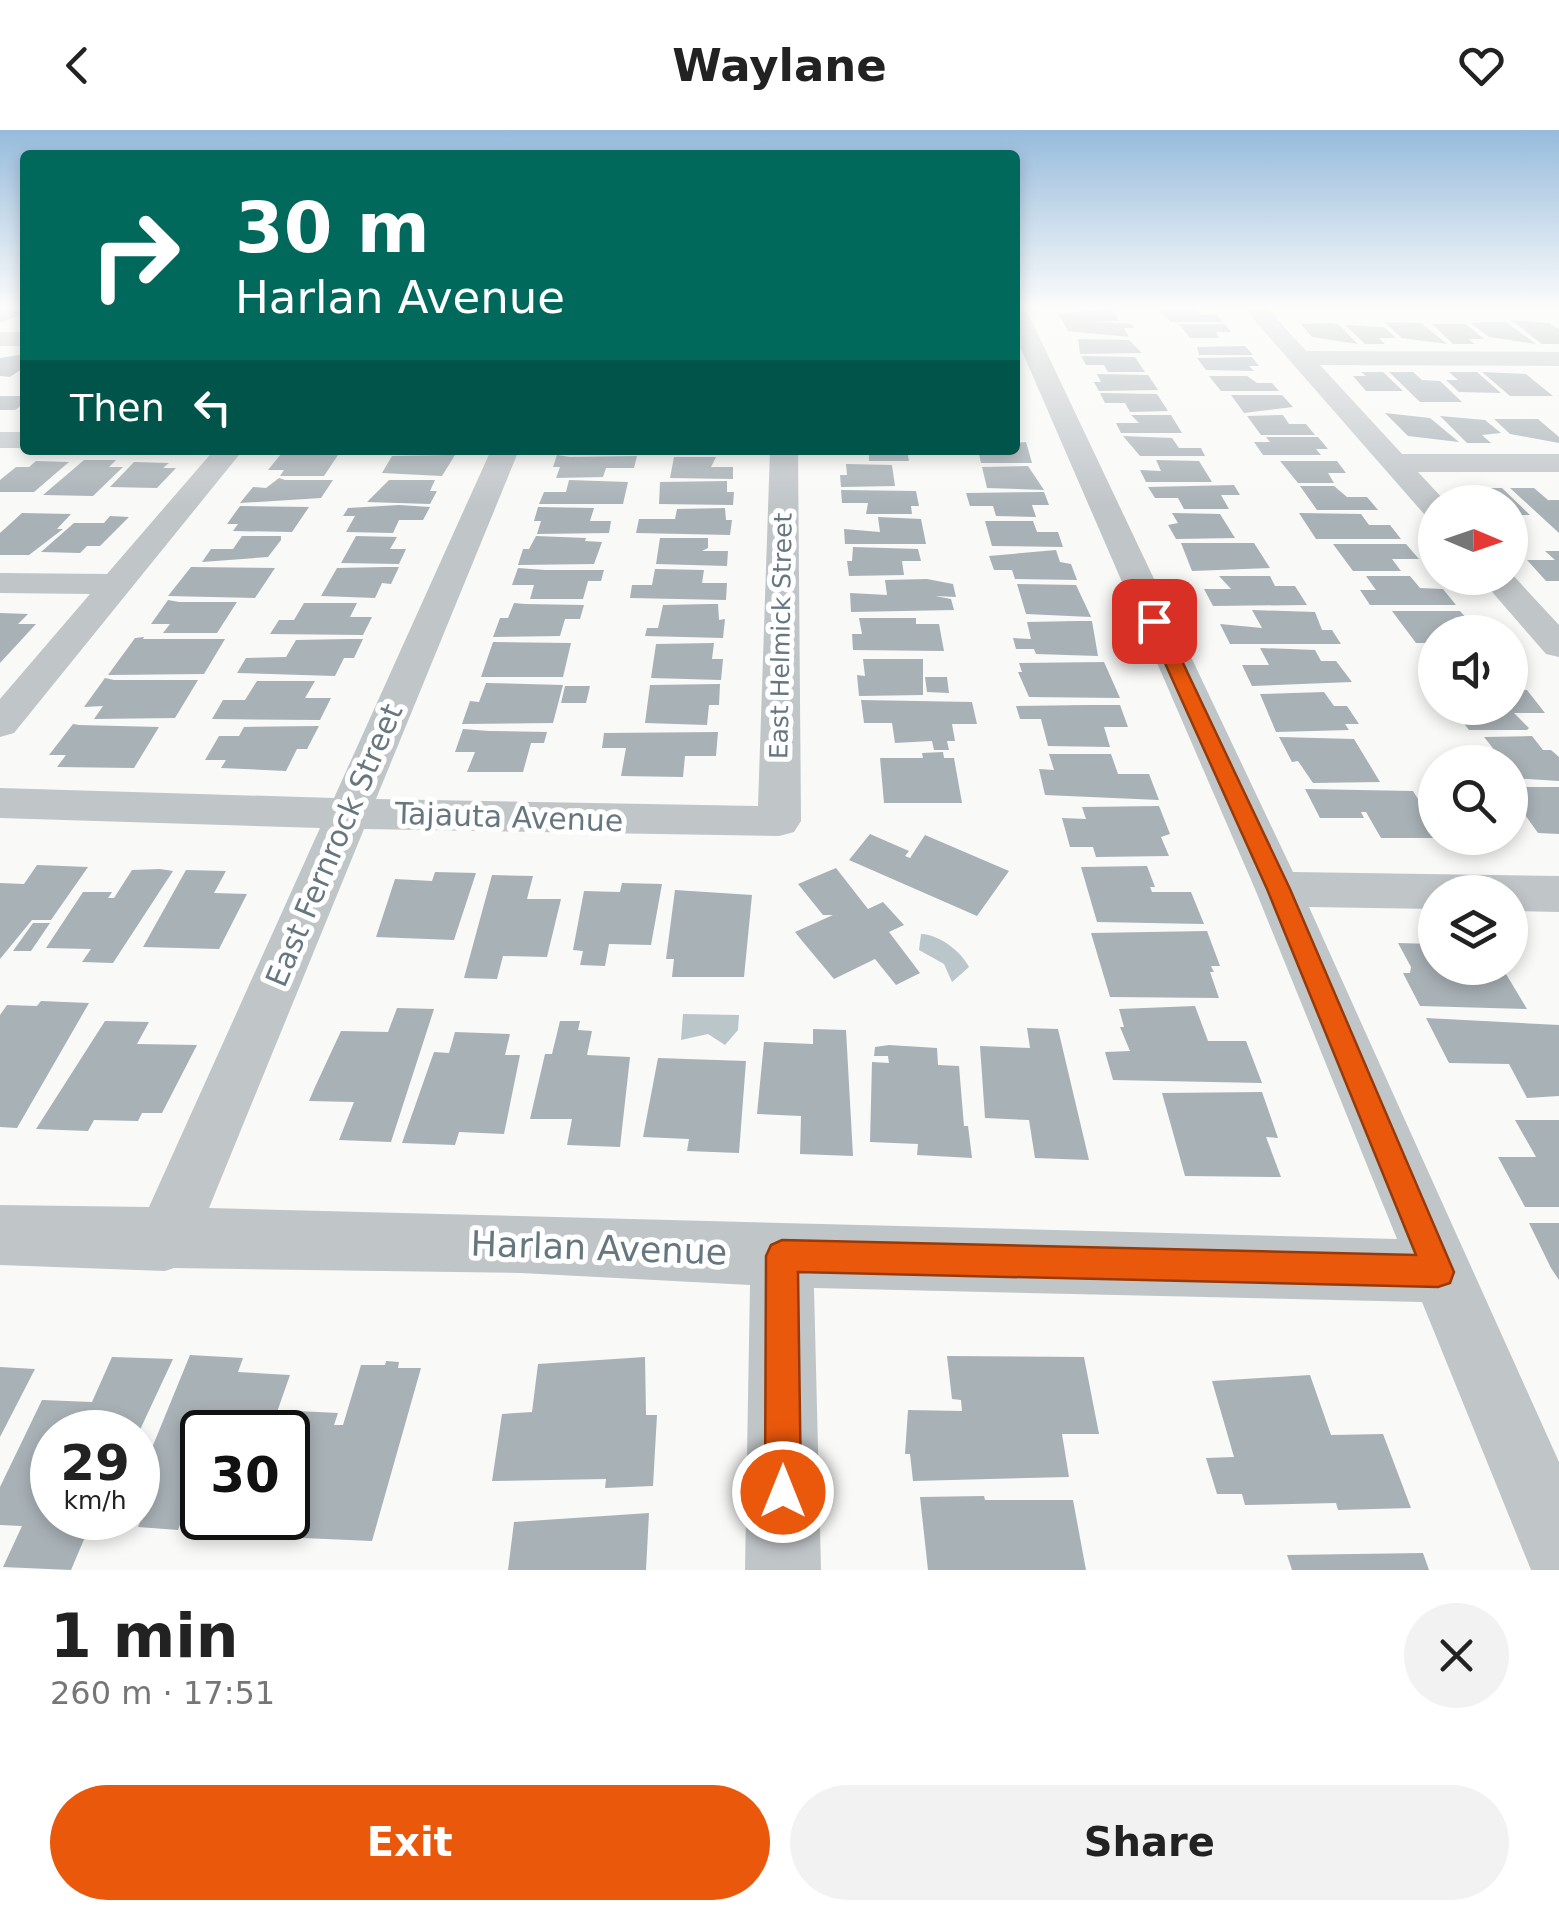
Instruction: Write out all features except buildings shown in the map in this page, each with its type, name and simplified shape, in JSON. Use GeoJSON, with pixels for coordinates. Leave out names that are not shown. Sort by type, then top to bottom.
{"type":"FeatureCollection","features":[{"type":"Feature","properties":{"kind":"street"},"geometry":{"type":"LineString","coordinates":[[1044,373],[1278,889],[1438,1272],[1559,1547]]}},
{"type":"Feature","properties":{"kind":"street"},"geometry":{"type":"LineString","coordinates":[[1312,373],[1418,489]]}},
{"type":"Feature","properties":{"kind":"street"},"geometry":{"type":"LineString","coordinates":[[0,724],[225,455]]}},
{"type":"Feature","properties":{"kind":"street","name":"East Fernrock Street"},"geometry":{"type":"LineString","coordinates":[[165,1241],[504,455]]}},
{"type":"Feature","properties":{"kind":"street","name":"East Helmick Street"},"geometry":{"type":"LineString","coordinates":[[779,821],[784,455]]}},
{"type":"Feature","properties":{"kind":"street"},"geometry":{"type":"LineString","coordinates":[[1394,463],[1559,464]]}},
{"type":"Feature","properties":{"kind":"street"},"geometry":{"type":"LineString","coordinates":[[0,583],[116,584]]}},
{"type":"Feature","properties":{"kind":"street"},"geometry":{"type":"LineString","coordinates":[[1515,595],[1555,636]]}},
{"type":"Feature","properties":{"kind":"street","name":"Tajauta Avenue"},"geometry":{"type":"LineString","coordinates":[[0,803],[779,821]]}},
{"type":"Feature","properties":{"kind":"street"},"geometry":{"type":"LineString","coordinates":[[1278,889],[1418,891]]}},
{"type":"Feature","properties":{"kind":"street"},"geometry":{"type":"LineString","coordinates":[[1528,893],[1559,894]]}},
{"type":"Feature","properties":{"kind":"street","name":"Harlan Avenue"},"geometry":{"type":"LineString","coordinates":[[0,1235],[165,1241],[521,1243],[782,1256],[1438,1272]]}},
{"type":"Feature","properties":{"kind":"street"},"geometry":{"type":"LineString","coordinates":[[782,1256],[783,1570]]}},
{"type":"Feature","properties":{"kind":"shaded area"},"geometry":{"type":"Polygon","coordinates":[[[921,934],[948,944],[969,967],[952,982],[944,964],[919,950],[921,934]]]}},
{"type":"Feature","properties":{"kind":"shaded area"},"geometry":{"type":"Polygon","coordinates":[[[683,1014],[739,1015],[738,1030],[725,1045],[708,1034],[681,1040],[683,1014]]]}},
{"type":"Feature","properties":{"kind":"route"},"geometry":{"type":"LineString","coordinates":[[783,1492],[782,1256],[1438,1272],[1278,889],[1154,621]]}}]}
